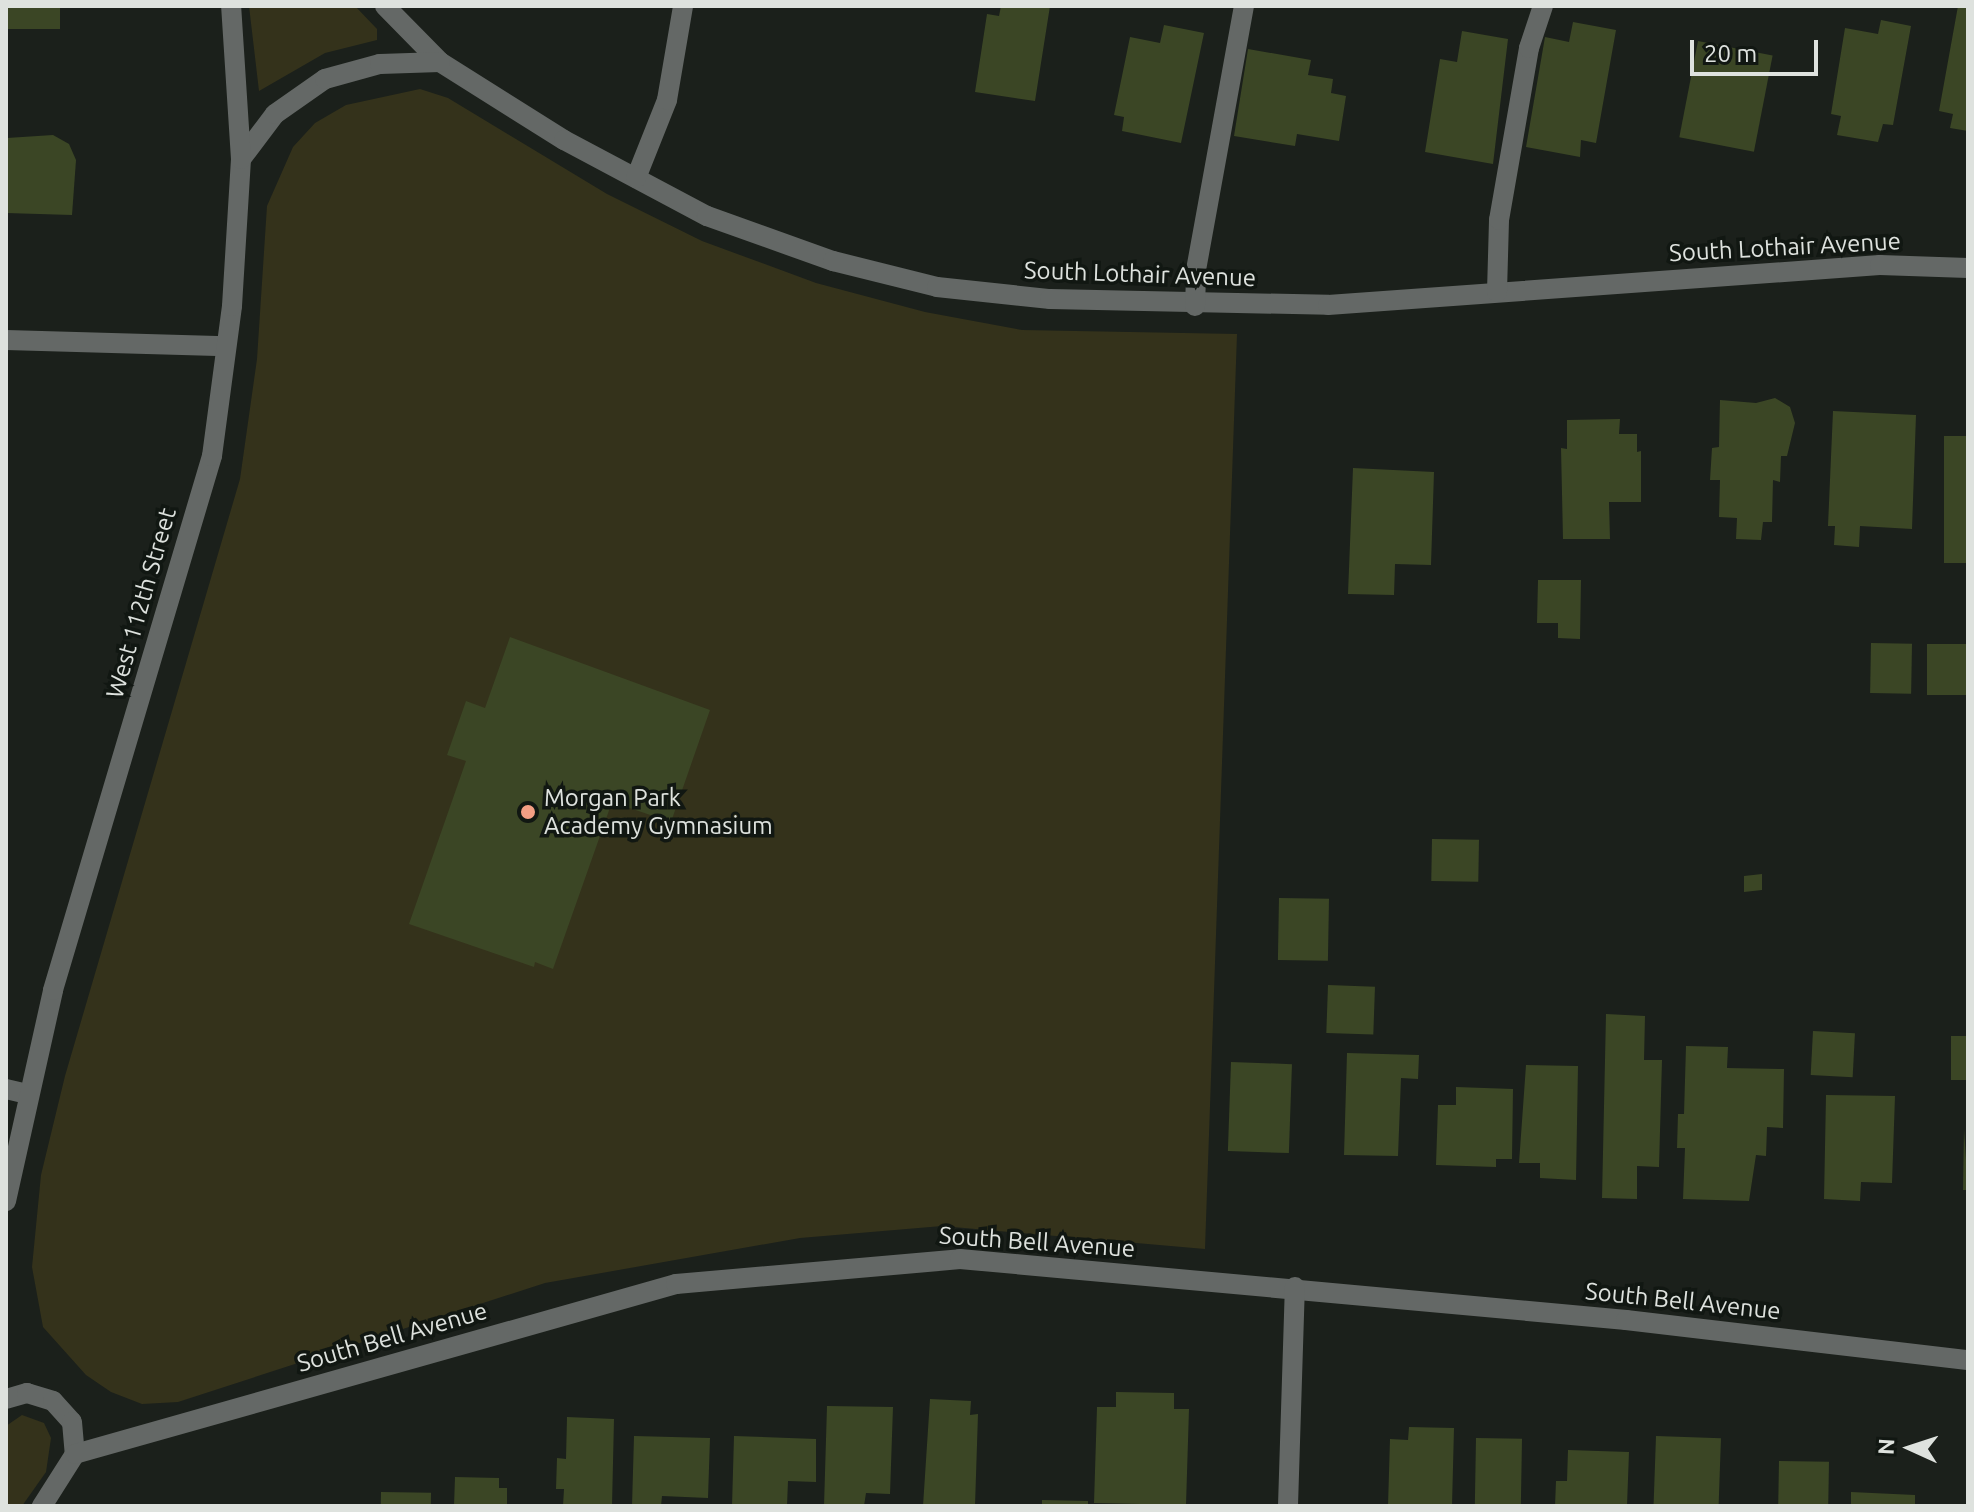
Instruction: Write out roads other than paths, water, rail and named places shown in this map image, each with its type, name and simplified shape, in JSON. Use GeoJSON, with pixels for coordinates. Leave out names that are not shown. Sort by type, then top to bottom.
{"type":"FeatureCollection","features":[{"type":"Feature","properties":{"kind":"street","name":"West 112th Street"},"geometry":{"type":"LineString","coordinates":[[6,1201],[53,990],[212,456],[226,346],[241,159],[231,6]]}},
{"type":"Feature","properties":{"kind":"street","name":"South Lothair Avenue"},"geometry":{"type":"LineString","coordinates":[[385,6],[440,62],[636,178],[707,216],[833,261],[937,287],[1195,306],[1328,305],[1880,265],[1968,268]]}},
{"type":"Feature","properties":{"kind":"street"},"geometry":{"type":"LineString","coordinates":[[636,178],[667,100],[683,6]]}},
{"type":"Feature","properties":{"kind":"street"},"geometry":{"type":"LineString","coordinates":[[1195,306],[1196,270],[1244,6]]}},
{"type":"Feature","properties":{"kind":"street"},"geometry":{"type":"LineString","coordinates":[[1497,292],[1499,220],[1529,48],[1543,6]]}},
{"type":"Feature","properties":{"kind":"street"},"geometry":{"type":"LineString","coordinates":[[241,159],[275,114],[325,79],[380,64],[440,62]]}},
{"type":"Feature","properties":{"kind":"street"},"geometry":{"type":"LineString","coordinates":[[6,340],[226,346]]}},
{"type":"Feature","properties":{"kind":"street"},"geometry":{"type":"LineString","coordinates":[[6,1089],[28,1094]]}},
{"type":"Feature","properties":{"kind":"street","name":"South Bell Avenue"},"geometry":{"type":"LineString","coordinates":[[75,1454],[676,1284],[960,1259],[1295,1287],[1968,1360]]}},
{"type":"Feature","properties":{"kind":"street"},"geometry":{"type":"LineString","coordinates":[[1288,1506],[1295,1287]]}},
{"type":"Feature","properties":{"kind":"street"},"geometry":{"type":"LineString","coordinates":[[6,1399],[27,1393],[53,1401],[72,1422],[75,1454],[42,1506]]}},
{"type":"Feature","properties":{"kind":"place","name":"Morgan Park Academy Gymnasium"},"geometry":{"type":"Point","coordinates":[528,812]}}]}
